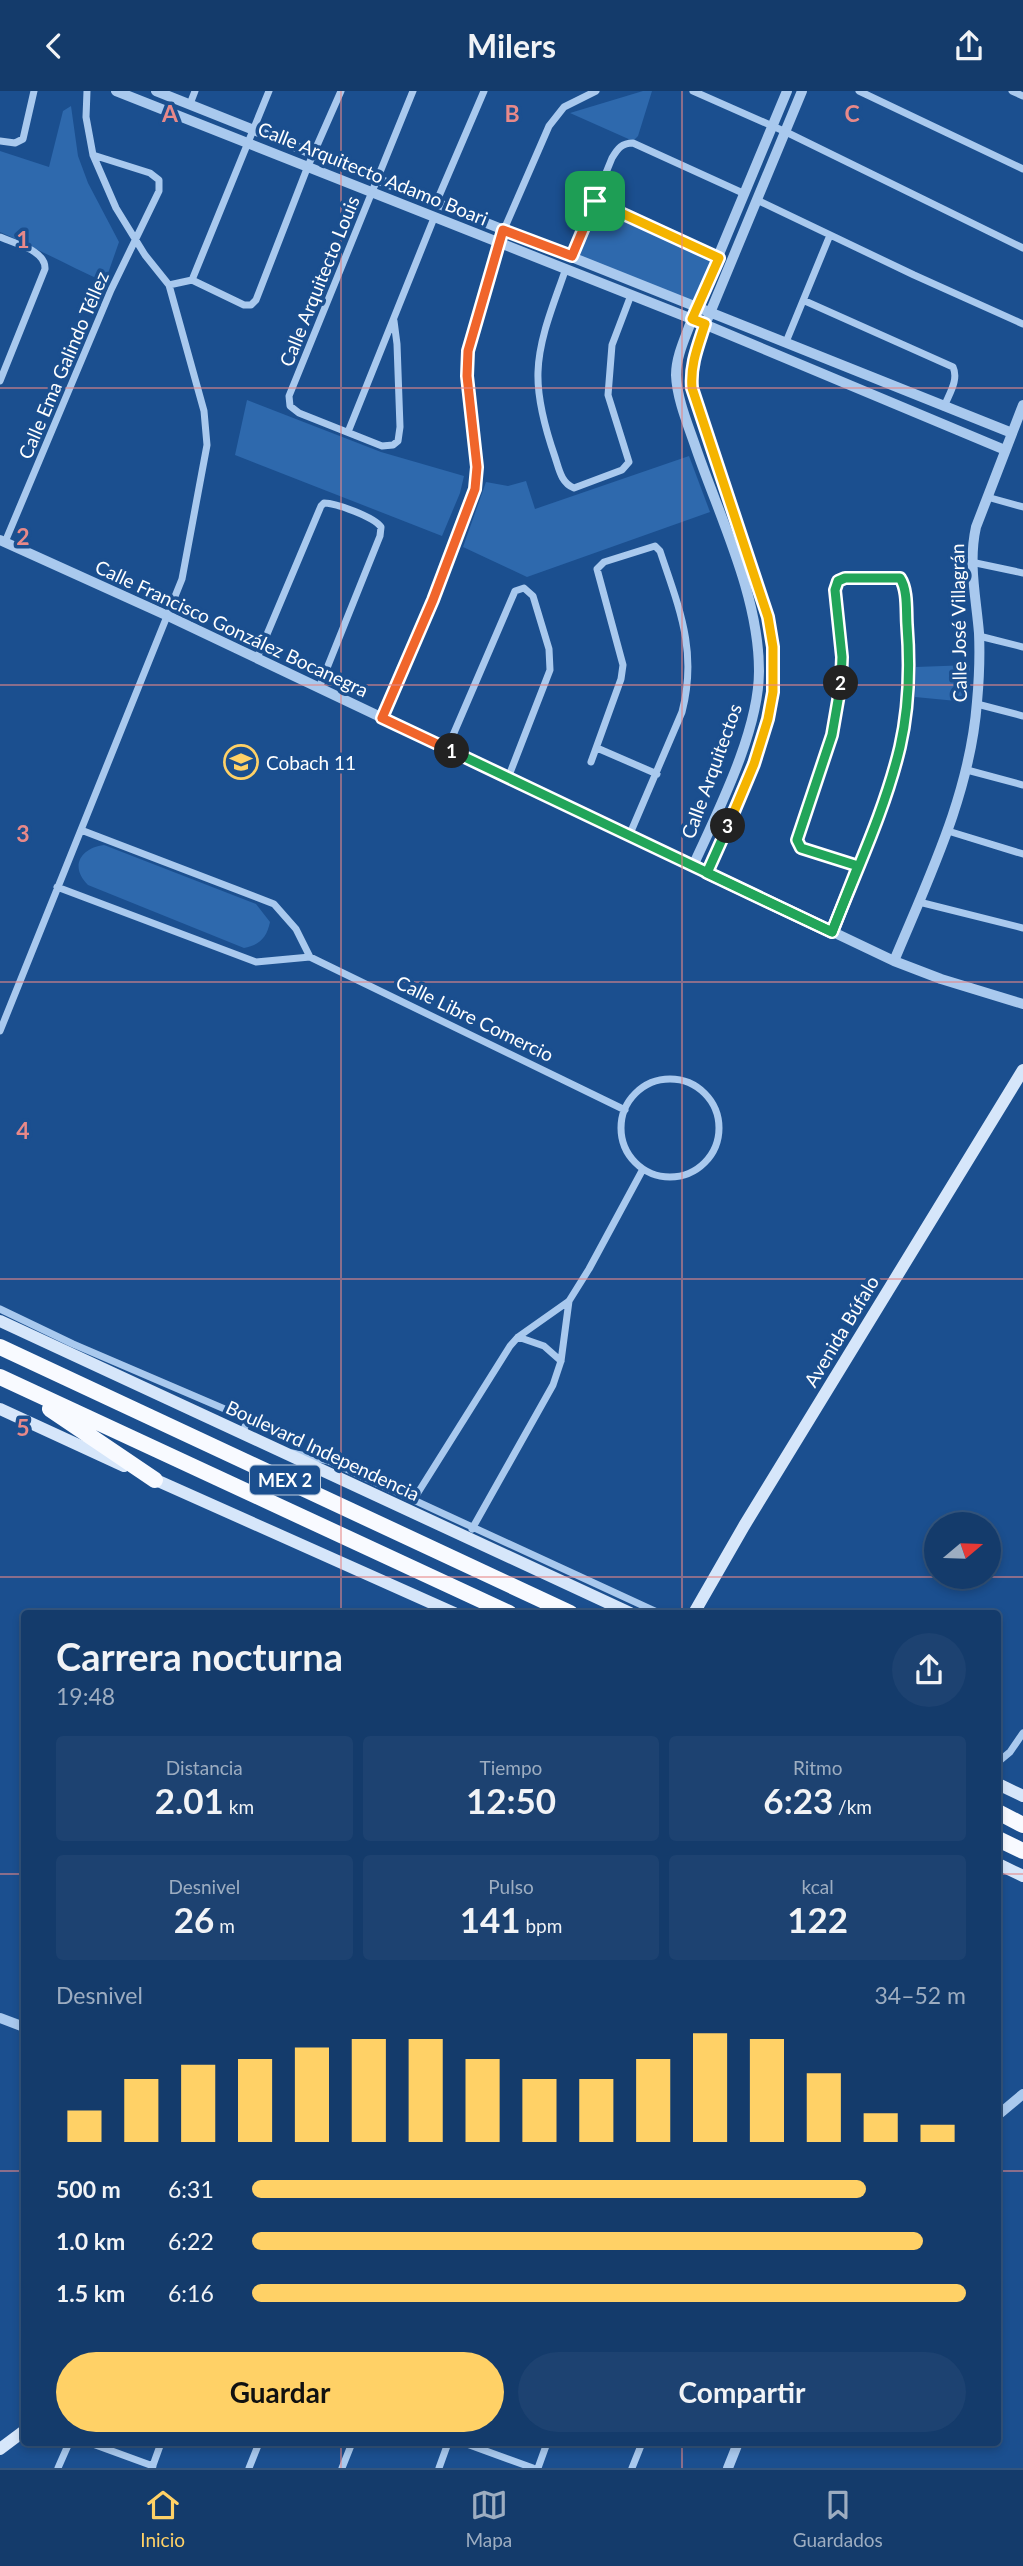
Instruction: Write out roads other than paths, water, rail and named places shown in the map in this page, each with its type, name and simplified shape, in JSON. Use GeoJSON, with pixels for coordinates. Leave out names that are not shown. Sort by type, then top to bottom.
{"type":"FeatureCollection","features":[{"type":"Feature","properties":{"kind":"highway","name":"MEX 2"},"geometry":{"type":"LineString","coordinates":[[0,1347],[564,1610]]}},
{"type":"Feature","properties":{"kind":"highway","name":"MEX 2"},"geometry":{"type":"LineString","coordinates":[[4,1379],[503,1610]]}},
{"type":"Feature","properties":{"kind":"highway"},"geometry":{"type":"LineString","coordinates":[[4,1379],[155,1480]]}},
{"type":"Feature","properties":{"kind":"highway"},"geometry":{"type":"LineString","coordinates":[[1001,1814],[1023,1825]]}},
{"type":"Feature","properties":{"kind":"highway"},"geometry":{"type":"LineString","coordinates":[[1001,1840],[1023,1851]]}},
{"type":"Feature","properties":{"kind":"main road","name":"Avenida Búfalo"},"geometry":{"type":"LineString","coordinates":[[696,1610],[1023,1070]]}},
{"type":"Feature","properties":{"kind":"main road","name":"Boulevard Independencia"},"geometry":{"type":"LineString","coordinates":[[0,1321],[42,1335],[278,1451],[434,1516],[466,1539],[624,1610]]}},
{"type":"Feature","properties":{"kind":"main road"},"geometry":{"type":"LineString","coordinates":[[0,1409],[447,1610]]}},
{"type":"Feature","properties":{"kind":"main road"},"geometry":{"type":"LineString","coordinates":[[1001,1785],[1023,1796]]}},
{"type":"Feature","properties":{"kind":"main road"},"geometry":{"type":"LineString","coordinates":[[1001,1865],[1023,1876]]}},
{"type":"Feature","properties":{"kind":"main road"},"geometry":{"type":"LineString","coordinates":[[0,2449],[21,2433]]}},
{"type":"Feature","properties":{"kind":"street"},"geometry":{"type":"LineString","coordinates":[[0,141],[15,143],[23,139],[34,91]]}},
{"type":"Feature","properties":{"kind":"street"},"geometry":{"type":"LineString","coordinates":[[0,1031],[168,616],[185,566],[207,445],[204,411],[169,285],[135,240],[116,208],[93,155],[86,117],[88,91]]}},
{"type":"Feature","properties":{"kind":"street","name":"Calle Arquitecto Adamo Boari"},"geometry":{"type":"LineString","coordinates":[[116,91],[705,324],[1005,450]]}},
{"type":"Feature","properties":{"kind":"street","name":"Calle Arquitecto Adamo Boari"},"geometry":{"type":"LineString","coordinates":[[156,91],[1017,434]]}},
{"type":"Feature","properties":{"kind":"street"},"geometry":{"type":"LineString","coordinates":[[190,104],[195,91]]}},
{"type":"Feature","properties":{"kind":"street"},"geometry":{"type":"LineString","coordinates":[[192,280],[269,91]]}},
{"type":"Feature","properties":{"kind":"street"},"geometry":{"type":"LineString","coordinates":[[169,285],[192,280],[244,305],[251,305],[256,300],[308,166],[341,91]]}},
{"type":"Feature","properties":{"kind":"street","name":"Calle Arquitecto Louis"},"geometry":{"type":"LineString","coordinates":[[348,432],[299,413],[290,406],[289,396],[413,91]]}},
{"type":"Feature","properties":{"kind":"street"},"geometry":{"type":"LineString","coordinates":[[436,203],[484,91]]}},
{"type":"Feature","properties":{"kind":"street"},"geometry":{"type":"LineString","coordinates":[[382,718],[433,600],[475,489],[477,467],[467,376],[468,351],[499,241],[549,126],[564,107],[595,91]]}},
{"type":"Feature","properties":{"kind":"street"},"geometry":{"type":"LineString","coordinates":[[693,91],[772,125],[936,208],[1023,248]]}},
{"type":"Feature","properties":{"kind":"street","name":"Calle Arquitectos"},"geometry":{"type":"LineString","coordinates":[[693,866],[738,759],[758,689],[755,624],[741,575],[680,398],[676,372],[692,319],[787,91]]}},
{"type":"Feature","properties":{"kind":"street","name":"Calle Arquitectos"},"geometry":{"type":"LineString","coordinates":[[707,873],[758,753],[773,692],[773,647],[768,617],[698,407],[691,374],[693,359],[705,324],[802,91]]}},
{"type":"Feature","properties":{"kind":"street"},"geometry":{"type":"LineString","coordinates":[[859,91],[1023,169]]}},
{"type":"Feature","properties":{"kind":"street"},"geometry":{"type":"LineString","coordinates":[[1012,91],[1023,96]]}},
{"type":"Feature","properties":{"kind":"street"},"geometry":{"type":"LineString","coordinates":[[572,256],[617,149],[626,143],[633,143],[745,194]]}},
{"type":"Feature","properties":{"kind":"street","name":"Calle Ema Galindo Téllez"},"geometry":{"type":"LineString","coordinates":[[2,541],[159,191],[159,180],[150,173],[93,155]]}},
{"type":"Feature","properties":{"kind":"street"},"geometry":{"type":"LineString","coordinates":[[757,200],[1023,324]]}},
{"type":"Feature","properties":{"kind":"street"},"geometry":{"type":"LineString","coordinates":[[595,201],[719,258]]}},
{"type":"Feature","properties":{"kind":"street"},"geometry":{"type":"LineString","coordinates":[[394,321],[400,427],[398,441],[393,445],[382,446],[348,432],[434,218]]}},
{"type":"Feature","properties":{"kind":"street"},"geometry":{"type":"LineString","coordinates":[[786,342],[830,236]]}},
{"type":"Feature","properties":{"kind":"street"},"geometry":{"type":"LineString","coordinates":[[0,237],[41,255],[46,261],[46,269],[0,380]]}},
{"type":"Feature","properties":{"kind":"street"},"geometry":{"type":"LineString","coordinates":[[566,268],[546,329],[538,371],[546,425],[559,471],[568,486],[577,488],[627,467],[629,458],[608,395],[612,345],[631,295]]}},
{"type":"Feature","properties":{"kind":"street"},"geometry":{"type":"LineString","coordinates":[[805,301],[953,367],[955,382],[944,407]]}},
{"type":"Feature","properties":{"kind":"street","name":"Calle José Villagrán"},"geometry":{"type":"LineString","coordinates":[[894,961],[948,831],[967,770],[977,704],[979,636],[971,562],[976,527],[1005,450],[1017,434],[1023,405]]}},
{"type":"Feature","properties":{"kind":"street"},"geometry":{"type":"LineString","coordinates":[[706,477],[720,473]]}},
{"type":"Feature","properties":{"kind":"street"},"geometry":{"type":"LineString","coordinates":[[987,497],[1023,507]]}},
{"type":"Feature","properties":{"kind":"street"},"geometry":{"type":"LineString","coordinates":[[257,658],[321,506],[324,503],[332,504],[376,521],[381,527],[380,537],[319,688]]}},
{"type":"Feature","properties":{"kind":"street","name":"Calle Francisco González Bocanegra"},"geometry":{"type":"LineString","coordinates":[[2,541],[168,616],[894,961],[941,979],[1023,1004]]}},
{"type":"Feature","properties":{"kind":"street"},"geometry":{"type":"LineString","coordinates":[[592,762],[621,679],[623,665],[597,575],[598,566],[655,546],[660,551],[685,625],[690,665],[682,712],[629,835]]}},
{"type":"Feature","properties":{"kind":"street"},"geometry":{"type":"LineString","coordinates":[[971,562],[1023,573]]}},
{"type":"Feature","properties":{"kind":"street"},"geometry":{"type":"LineString","coordinates":[[832,932],[858,866],[880,809],[900,746],[907,695],[908,638],[902,581],[895,577],[845,578],[838,581],[835,590],[842,657],[840,692],[832,735],[797,840],[801,848],[858,866]]}},
{"type":"Feature","properties":{"kind":"street"},"geometry":{"type":"LineString","coordinates":[[447,749],[502,618],[515,591],[524,588],[533,596],[549,649],[550,670],[508,778]]}},
{"type":"Feature","properties":{"kind":"street"},"geometry":{"type":"LineString","coordinates":[[979,636],[1023,647]]}},
{"type":"Feature","properties":{"kind":"street"},"geometry":{"type":"LineString","coordinates":[[758,689],[773,692]]}},
{"type":"Feature","properties":{"kind":"street"},"geometry":{"type":"LineString","coordinates":[[977,704],[1023,716]]}},
{"type":"Feature","properties":{"kind":"street"},"geometry":{"type":"LineString","coordinates":[[597,748],[657,774]]}},
{"type":"Feature","properties":{"kind":"street"},"geometry":{"type":"LineString","coordinates":[[967,770],[1023,785]]}},
{"type":"Feature","properties":{"kind":"street"},"geometry":{"type":"LineString","coordinates":[[57,887],[256,962],[310,957],[296,929],[274,904],[80,830]]}},
{"type":"Feature","properties":{"kind":"street"},"geometry":{"type":"LineString","coordinates":[[948,831],[1023,854]]}},
{"type":"Feature","properties":{"kind":"street"},"geometry":{"type":"LineString","coordinates":[[919,902],[1023,927]]}},
{"type":"Feature","properties":{"kind":"street","name":"Calle Libre Comercio"},"geometry":{"type":"LineString","coordinates":[[310,957],[625,1109]]}},
{"type":"Feature","properties":{"kind":"street"},"geometry":{"type":"LineString","coordinates":[[672,1079],[689,1083],[704,1092],[718,1115],[718,1141],[710,1157],[698,1169],[674,1177],[658,1176],[643,1169],[631,1158],[624,1143],[622,1126],[625,1109],[634,1095],[648,1085],[672,1079]]}},
{"type":"Feature","properties":{"kind":"street"},"geometry":{"type":"LineString","coordinates":[[466,1539],[553,1385],[561,1361],[569,1301],[643,1169]]}},
{"type":"Feature","properties":{"kind":"street"},"geometry":{"type":"LineString","coordinates":[[414,1499],[494,1370],[518,1338],[569,1301]]}},
{"type":"Feature","properties":{"kind":"street"},"geometry":{"type":"LineString","coordinates":[[0,1309],[42,1335],[248,1419],[242,1434]]}},
{"type":"Feature","properties":{"kind":"street"},"geometry":{"type":"LineString","coordinates":[[518,1338],[544,1346],[561,1361]]}},
{"type":"Feature","properties":{"kind":"street"},"geometry":{"type":"LineString","coordinates":[[278,1451],[312,1455],[329,1461],[414,1499],[434,1516],[473,1527],[653,1610]]}},
{"type":"Feature","properties":{"kind":"street"},"geometry":{"type":"LineString","coordinates":[[640,1610],[642,1605]]}},
{"type":"Feature","properties":{"kind":"street"},"geometry":{"type":"LineString","coordinates":[[1001,1760],[1010,1752],[1023,1733]]}},
{"type":"Feature","properties":{"kind":"street"},"geometry":{"type":"LineString","coordinates":[[0,2018],[21,2026]]}},
{"type":"Feature","properties":{"kind":"street"},"geometry":{"type":"LineString","coordinates":[[1001,2113],[1023,2094]]}},
{"type":"Feature","properties":{"kind":"street"},"geometry":{"type":"LineString","coordinates":[[58,2468],[68,2446]]}},
{"type":"Feature","properties":{"kind":"street"},"geometry":{"type":"LineString","coordinates":[[98,2446],[152,2467],[160,2446]]}},
{"type":"Feature","properties":{"kind":"street"},"geometry":{"type":"LineString","coordinates":[[250,2468],[258,2446]]}},
{"type":"Feature","properties":{"kind":"street"},"geometry":{"type":"LineString","coordinates":[[342,2468],[351,2446]]}},
{"type":"Feature","properties":{"kind":"street"},"geometry":{"type":"LineString","coordinates":[[439,2468],[447,2446]]}},
{"type":"Feature","properties":{"kind":"street"},"geometry":{"type":"LineString","coordinates":[[473,2446],[536,2468],[546,2446]]}},
{"type":"Feature","properties":{"kind":"street"},"geometry":{"type":"LineString","coordinates":[[632,2468],[641,2446]]}},
{"type":"Feature","properties":{"kind":"street"},"geometry":{"type":"LineString","coordinates":[[728,2468],[737,2446]]}},
{"type":"Feature","properties":{"kind":"place","name":"Cobach 11"},"geometry":{"type":"Point","coordinates":[241,762]}}]}
